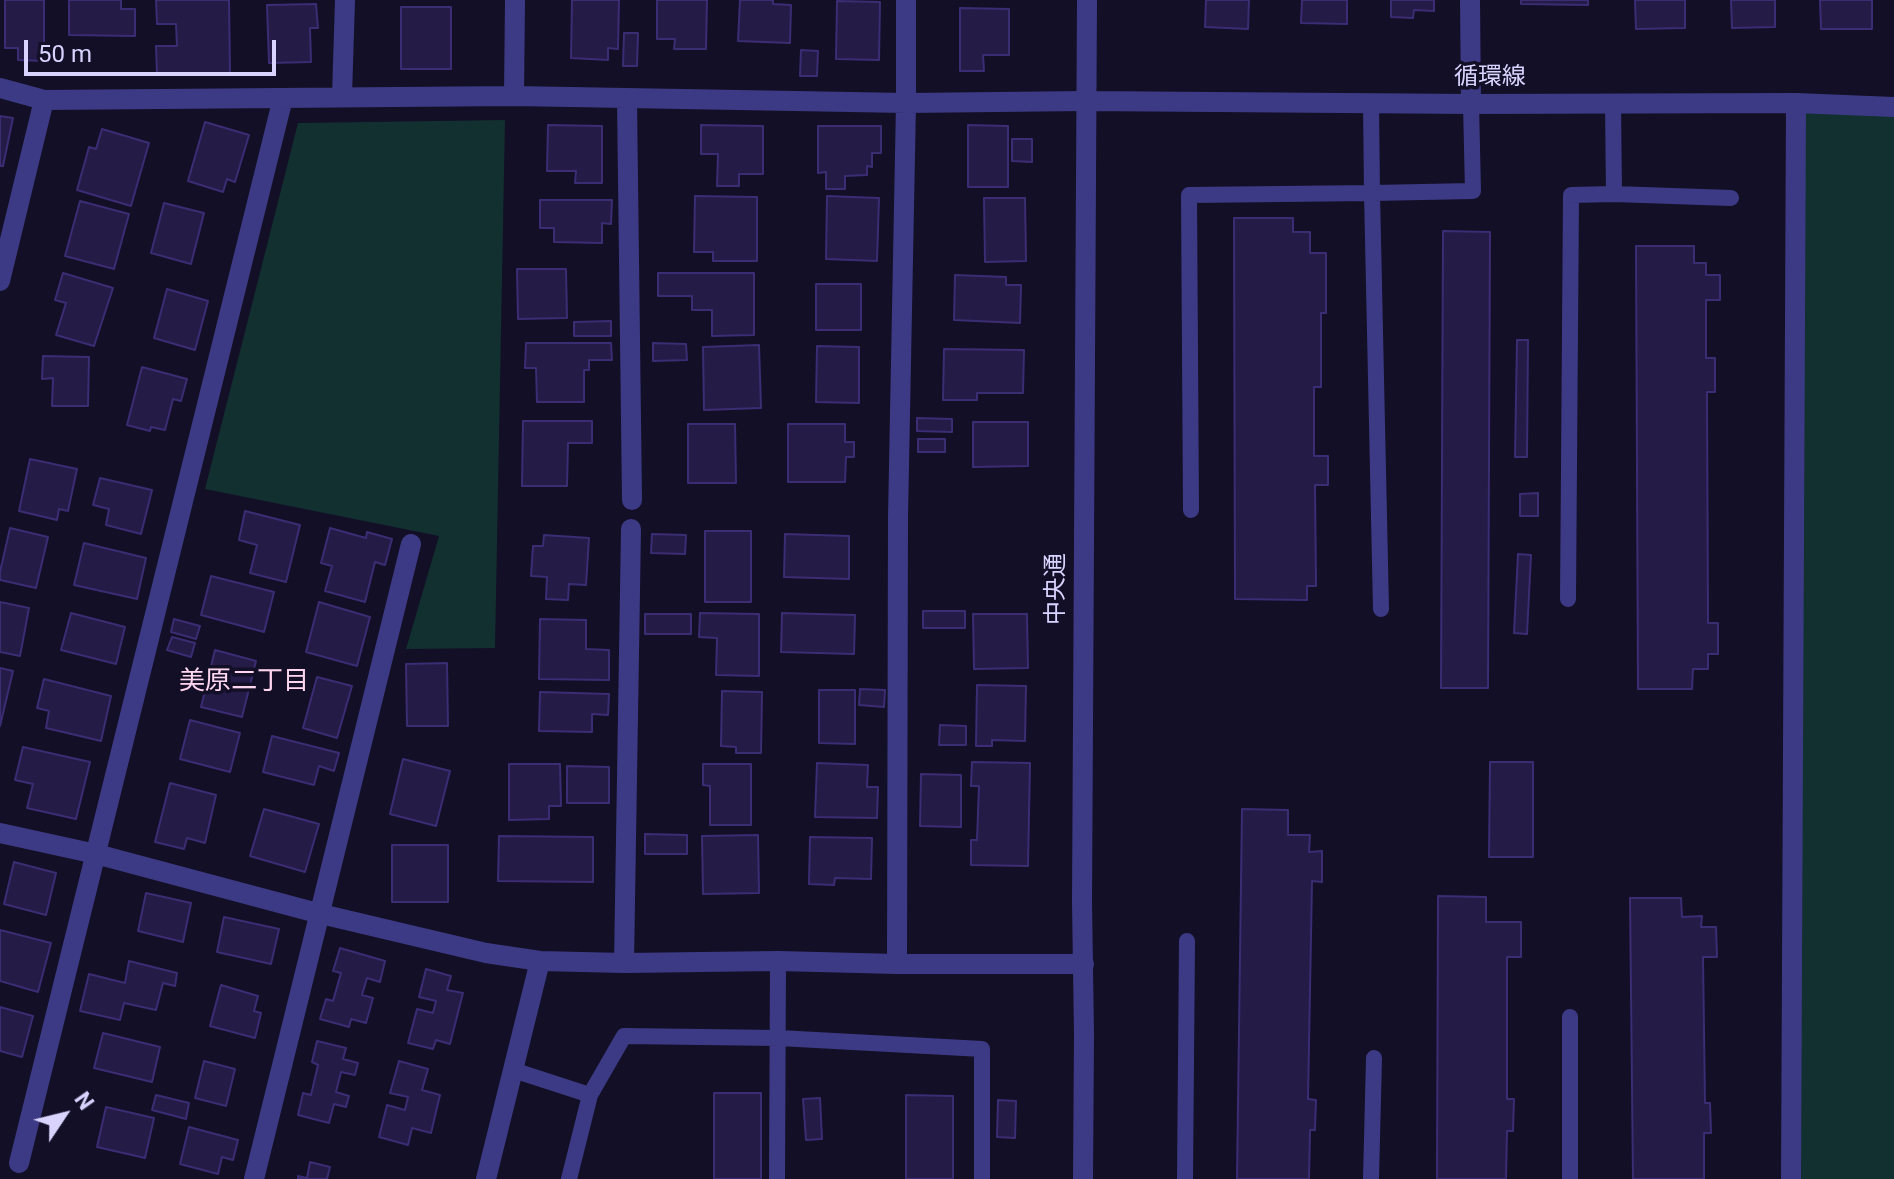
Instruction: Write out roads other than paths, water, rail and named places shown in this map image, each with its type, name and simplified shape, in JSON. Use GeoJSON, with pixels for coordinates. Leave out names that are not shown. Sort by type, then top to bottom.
{"type":"FeatureCollection","features":[{"type":"Feature","properties":{"kind":"street"},"geometry":{"type":"LineString","coordinates":[[342,96],[345,0]]}},
{"type":"Feature","properties":{"kind":"street"},"geometry":{"type":"LineString","coordinates":[[514,96],[515,0]]}},
{"type":"Feature","properties":{"kind":"street"},"geometry":{"type":"LineString","coordinates":[[897,964],[898,517],[906,0]]}},
{"type":"Feature","properties":{"kind":"street","name":"中央通"},"geometry":{"type":"LineString","coordinates":[[1083,1179],[1087,0]]}},
{"type":"Feature","properties":{"kind":"street"},"geometry":{"type":"LineString","coordinates":[[1470,0],[1471,104]]}},
{"type":"Feature","properties":{"kind":"street","name":"循環線"},"geometry":{"type":"LineString","coordinates":[[0,88],[44,100],[514,96],[906,103],[1796,103],[1894,107]]}},
{"type":"Feature","properties":{"kind":"street"},"geometry":{"type":"LineString","coordinates":[[19,1163],[283,98]]}},
{"type":"Feature","properties":{"kind":"street"},"geometry":{"type":"LineString","coordinates":[[627,99],[632,500]]}},
{"type":"Feature","properties":{"kind":"street"},"geometry":{"type":"LineString","coordinates":[[0,281],[44,100]]}},
{"type":"Feature","properties":{"kind":"street"},"geometry":{"type":"LineString","coordinates":[[1791,1179],[1796,103]]}},
{"type":"Feature","properties":{"kind":"street"},"geometry":{"type":"LineString","coordinates":[[624,963],[631,529]]}},
{"type":"Feature","properties":{"kind":"street"},"geometry":{"type":"LineString","coordinates":[[254,1179],[411,544]]}},
{"type":"Feature","properties":{"kind":"street"},"geometry":{"type":"LineString","coordinates":[[0,833],[96,854],[321,914],[486,953],[540,961],[1084,964]]}},
{"type":"Feature","properties":{"kind":"street"},"geometry":{"type":"LineString","coordinates":[[486,1179],[540,961]]}},
{"type":"Feature","properties":{"kind":"lane"},"geometry":{"type":"LineString","coordinates":[[1371,103],[1381,609]]}},
{"type":"Feature","properties":{"kind":"lane"},"geometry":{"type":"LineString","coordinates":[[1613,103],[1614,194]]}},
{"type":"Feature","properties":{"kind":"lane"},"geometry":{"type":"LineString","coordinates":[[1191,510],[1189,195],[1473,191],[1471,104]]}},
{"type":"Feature","properties":{"kind":"lane"},"geometry":{"type":"LineString","coordinates":[[1568,599],[1571,195],[1731,198]]}},
{"type":"Feature","properties":{"kind":"lane"},"geometry":{"type":"LineString","coordinates":[[1185,1179],[1187,941]]}},
{"type":"Feature","properties":{"kind":"lane"},"geometry":{"type":"LineString","coordinates":[[777,1179],[778,961]]}},
{"type":"Feature","properties":{"kind":"lane"},"geometry":{"type":"LineString","coordinates":[[1570,1017],[1570,1179]]}},
{"type":"Feature","properties":{"kind":"lane"},"geometry":{"type":"LineString","coordinates":[[569,1179],[590,1095],[624,1036],[779,1038],[982,1049],[982,1179]]}},
{"type":"Feature","properties":{"kind":"lane"},"geometry":{"type":"LineString","coordinates":[[1371,1179],[1374,1058]]}},
{"type":"Feature","properties":{"kind":"lane"},"geometry":{"type":"LineString","coordinates":[[513,1070],[590,1095]]}},
{"type":"Feature","properties":{"kind":"district","name":"美原二丁目"},"geometry":{"type":"Point","coordinates":[244,682]}}]}
